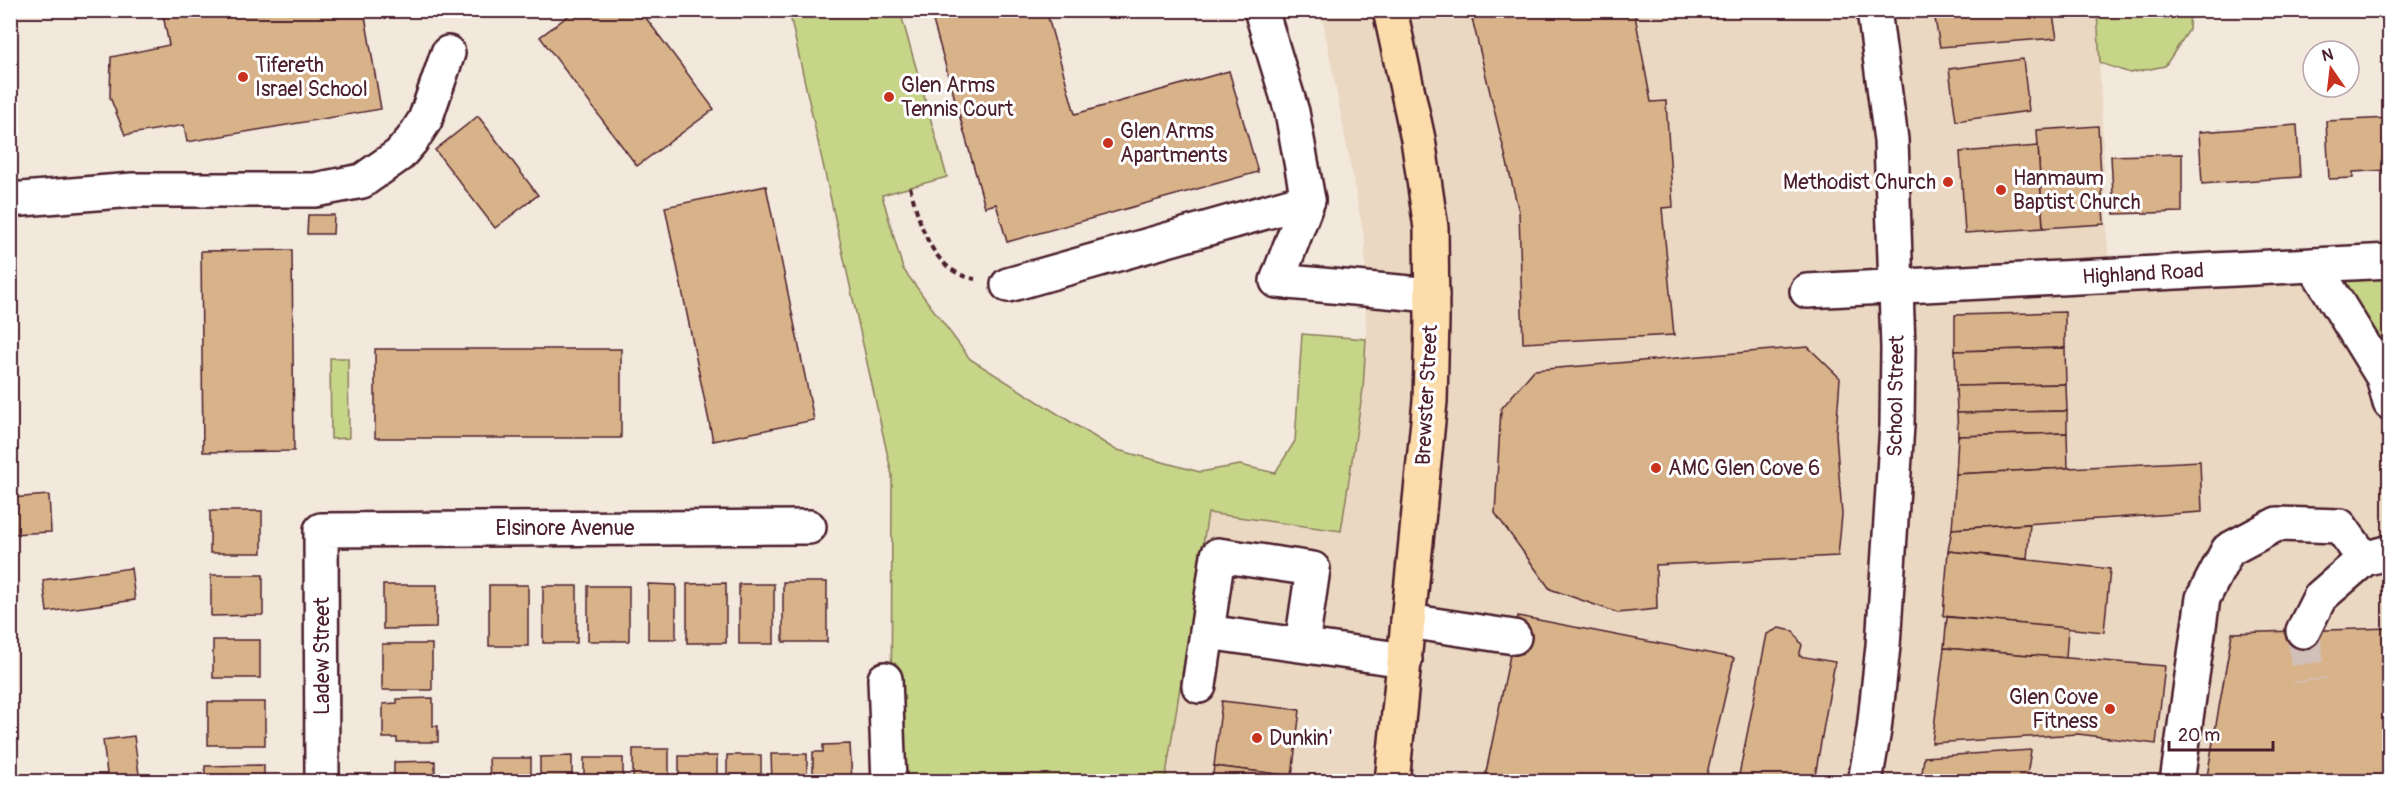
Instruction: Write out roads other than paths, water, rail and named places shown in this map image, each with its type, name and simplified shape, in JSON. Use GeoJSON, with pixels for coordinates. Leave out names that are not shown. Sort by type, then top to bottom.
{"type":"FeatureCollection","features":[{"type":"Feature","properties":{"kind":"main road","name":"Brewster Street"},"geometry":{"type":"LineString","coordinates":[[1390,10],[1418,139],[1431,228],[1430,401],[1392,782]]}},
{"type":"Feature","properties":{"kind":"street"},"geometry":{"type":"LineString","coordinates":[[1261,10],[1292,112],[1308,200],[1277,281],[1431,295]]}},
{"type":"Feature","properties":{"kind":"street","name":"School Street"},"geometry":{"type":"LineString","coordinates":[[1865,782],[1883,646],[1897,425],[1896,287],[1891,140],[1874,10]]}},
{"type":"Feature","properties":{"kind":"street"},"geometry":{"type":"LineString","coordinates":[[10,200],[133,190],[315,190],[362,181],[399,155],[426,120],[448,53]]}},
{"type":"Feature","properties":{"kind":"street"},"geometry":{"type":"LineString","coordinates":[[1008,285],[1308,200]]}},
{"type":"Feature","properties":{"kind":"street","name":"Highland Road"},"geometry":{"type":"LineString","coordinates":[[1807,291],[2390,261]]}},
{"type":"Feature","properties":{"kind":"street"},"geometry":{"type":"LineString","coordinates":[[2314,265],[2383,377],[2390,403]]}},
{"type":"Feature","properties":{"kind":"street"},"geometry":{"type":"LineString","coordinates":[[2177,782],[2203,598],[2228,550],[2277,524],[2340,526],[2377,556],[2320,597],[2303,631]]}},
{"type":"Feature","properties":{"kind":"street","name":"Elsinore Avenue"},"geometry":{"type":"LineString","coordinates":[[321,530],[809,527]]}},
{"type":"Feature","properties":{"kind":"street","name":"Ladew Street"},"geometry":{"type":"LineString","coordinates":[[321,530],[322,782]]}},
{"type":"Feature","properties":{"kind":"street"},"geometry":{"type":"LineString","coordinates":[[1199,686],[1218,555],[1313,569],[1302,644]]}},
{"type":"Feature","properties":{"kind":"street"},"geometry":{"type":"LineString","coordinates":[[1408,621],[1514,637]]}},
{"type":"Feature","properties":{"kind":"street"},"geometry":{"type":"LineString","coordinates":[[1207,632],[1405,660]]}},
{"type":"Feature","properties":{"kind":"street"},"geometry":{"type":"LineString","coordinates":[[885,679],[889,782]]}},
{"type":"Feature","properties":{"kind":"tunnel"},"geometry":{"type":"LineString","coordinates":[[2303,631],[2310,681]]}},
{"type":"Feature","properties":{"kind":"place","name":"Tifereth Israel School"},"geometry":{"type":"Point","coordinates":[243,77]}},
{"type":"Feature","properties":{"kind":"place","name":"Glen Arms Tennis Court"},"geometry":{"type":"Point","coordinates":[889,97]}},
{"type":"Feature","properties":{"kind":"place","name":"Glen Arms Apartments"},"geometry":{"type":"Point","coordinates":[1108,143]}},
{"type":"Feature","properties":{"kind":"place","name":"Methodist Church"},"geometry":{"type":"Point","coordinates":[1948,182]}},
{"type":"Feature","properties":{"kind":"place","name":"Hanmaum Baptist Church"},"geometry":{"type":"Point","coordinates":[2001,190]}},
{"type":"Feature","properties":{"kind":"place","name":"AMC Glen Cove 6"},"geometry":{"type":"Point","coordinates":[1656,468]}},
{"type":"Feature","properties":{"kind":"place","name":"Glen Cove Fitness"},"geometry":{"type":"Point","coordinates":[2110,709]}},
{"type":"Feature","properties":{"kind":"place","name":"Dunkin'"},"geometry":{"type":"Point","coordinates":[1257,738]}}]}
